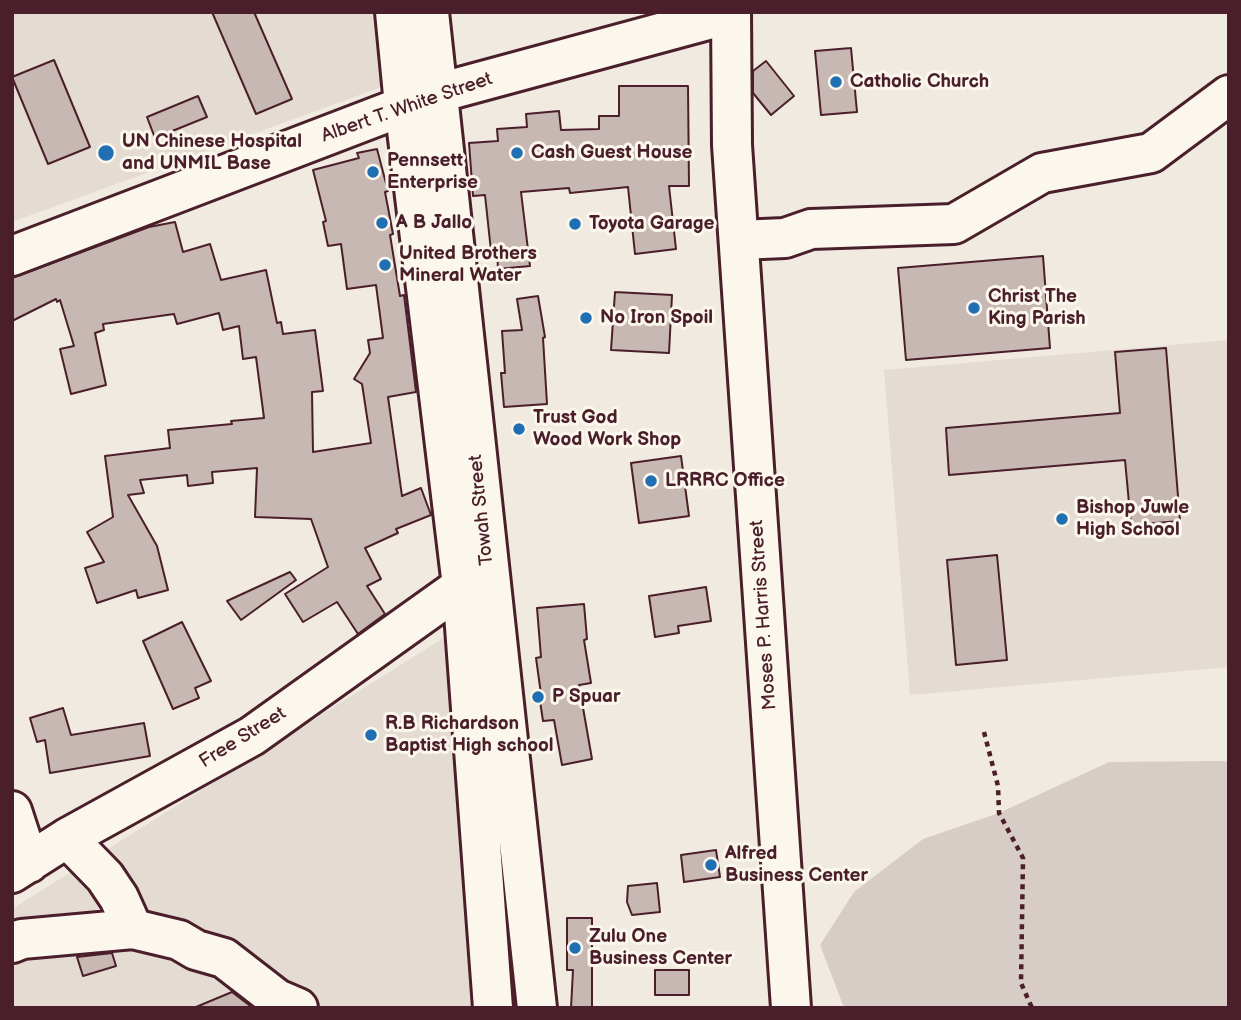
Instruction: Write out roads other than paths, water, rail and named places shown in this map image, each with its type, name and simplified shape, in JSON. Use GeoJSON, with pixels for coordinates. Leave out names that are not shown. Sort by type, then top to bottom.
{"type":"FeatureCollection","features":[{"type":"Feature","properties":{"kind":"main road","name":"Towah Street"},"geometry":{"type":"LineString","coordinates":[[395,12],[421,99],[537,1008]]}},
{"type":"Feature","properties":{"kind":"main road","name":"Towah Street"},"geometry":{"type":"LineString","coordinates":[[429,12],[421,99],[462,586],[493,1008]]}},
{"type":"Feature","properties":{"kind":"main road","name":"Albert T. White Street"},"geometry":{"type":"LineString","coordinates":[[12,256],[421,99],[730,13]]}},
{"type":"Feature","properties":{"kind":"main road","name":"Moses P. Harris Street"},"geometry":{"type":"LineString","coordinates":[[730,13],[732,145],[791,1008]]}},
{"type":"Feature","properties":{"kind":"main road"},"geometry":{"type":"LineString","coordinates":[[739,240],[785,238],[811,229],[954,224],[1042,173],[1151,153],[1229,94]]}},
{"type":"Feature","properties":{"kind":"main road","name":"Free Street"},"geometry":{"type":"LineString","coordinates":[[21,868],[67,838],[252,736],[462,586]]}},
{"type":"Feature","properties":{"kind":"main road"},"geometry":{"type":"LineString","coordinates":[[12,811],[21,868]]}},
{"type":"Feature","properties":{"kind":"main road"},"geometry":{"type":"LineString","coordinates":[[67,838],[105,877],[119,898],[132,929]]}},
{"type":"Feature","properties":{"kind":"main road"},"geometry":{"type":"LineString","coordinates":[[12,943],[22,939],[132,929],[179,940],[196,950],[224,958],[277,999],[298,1008]]}},
{"type":"Feature","properties":{"kind":"place","name":"Catholic Church"},"geometry":{"type":"Point","coordinates":[836,82]}},
{"type":"Feature","properties":{"kind":"place","name":"UN Chinese Hospital and UNMIL Base"},"geometry":{"type":"Point","coordinates":[106,153]}},
{"type":"Feature","properties":{"kind":"place","name":"Cash Guest House"},"geometry":{"type":"Point","coordinates":[517,153]}},
{"type":"Feature","properties":{"kind":"place","name":"Pennsett Enterprise"},"geometry":{"type":"Point","coordinates":[373,172]}},
{"type":"Feature","properties":{"kind":"place","name":"A B Jallo"},"geometry":{"type":"Point","coordinates":[382,223]}},
{"type":"Feature","properties":{"kind":"place","name":"Toyota Garage"},"geometry":{"type":"Point","coordinates":[575,224]}},
{"type":"Feature","properties":{"kind":"place","name":"United Brothers Mineral Water"},"geometry":{"type":"Point","coordinates":[385,265]}},
{"type":"Feature","properties":{"kind":"place","name":"Christ The King Parish"},"geometry":{"type":"Point","coordinates":[974,308]}},
{"type":"Feature","properties":{"kind":"place","name":"No Iron Spoil"},"geometry":{"type":"Point","coordinates":[586,318]}},
{"type":"Feature","properties":{"kind":"place","name":"Trust God Wood Work Shop"},"geometry":{"type":"Point","coordinates":[519,429]}},
{"type":"Feature","properties":{"kind":"place","name":"LRRRC Office"},"geometry":{"type":"Point","coordinates":[651,481]}},
{"type":"Feature","properties":{"kind":"place","name":"Bishop Juwle High School"},"geometry":{"type":"Point","coordinates":[1062,519]}},
{"type":"Feature","properties":{"kind":"place","name":"P Spuar"},"geometry":{"type":"Point","coordinates":[538,697]}},
{"type":"Feature","properties":{"kind":"place","name":"R.B Richardson Baptist High school"},"geometry":{"type":"Point","coordinates":[371,735]}},
{"type":"Feature","properties":{"kind":"place","name":"Alfred Business Center"},"geometry":{"type":"Point","coordinates":[711,865]}},
{"type":"Feature","properties":{"kind":"place","name":"Zulu One Business Center"},"geometry":{"type":"Point","coordinates":[575,948]}}]}
